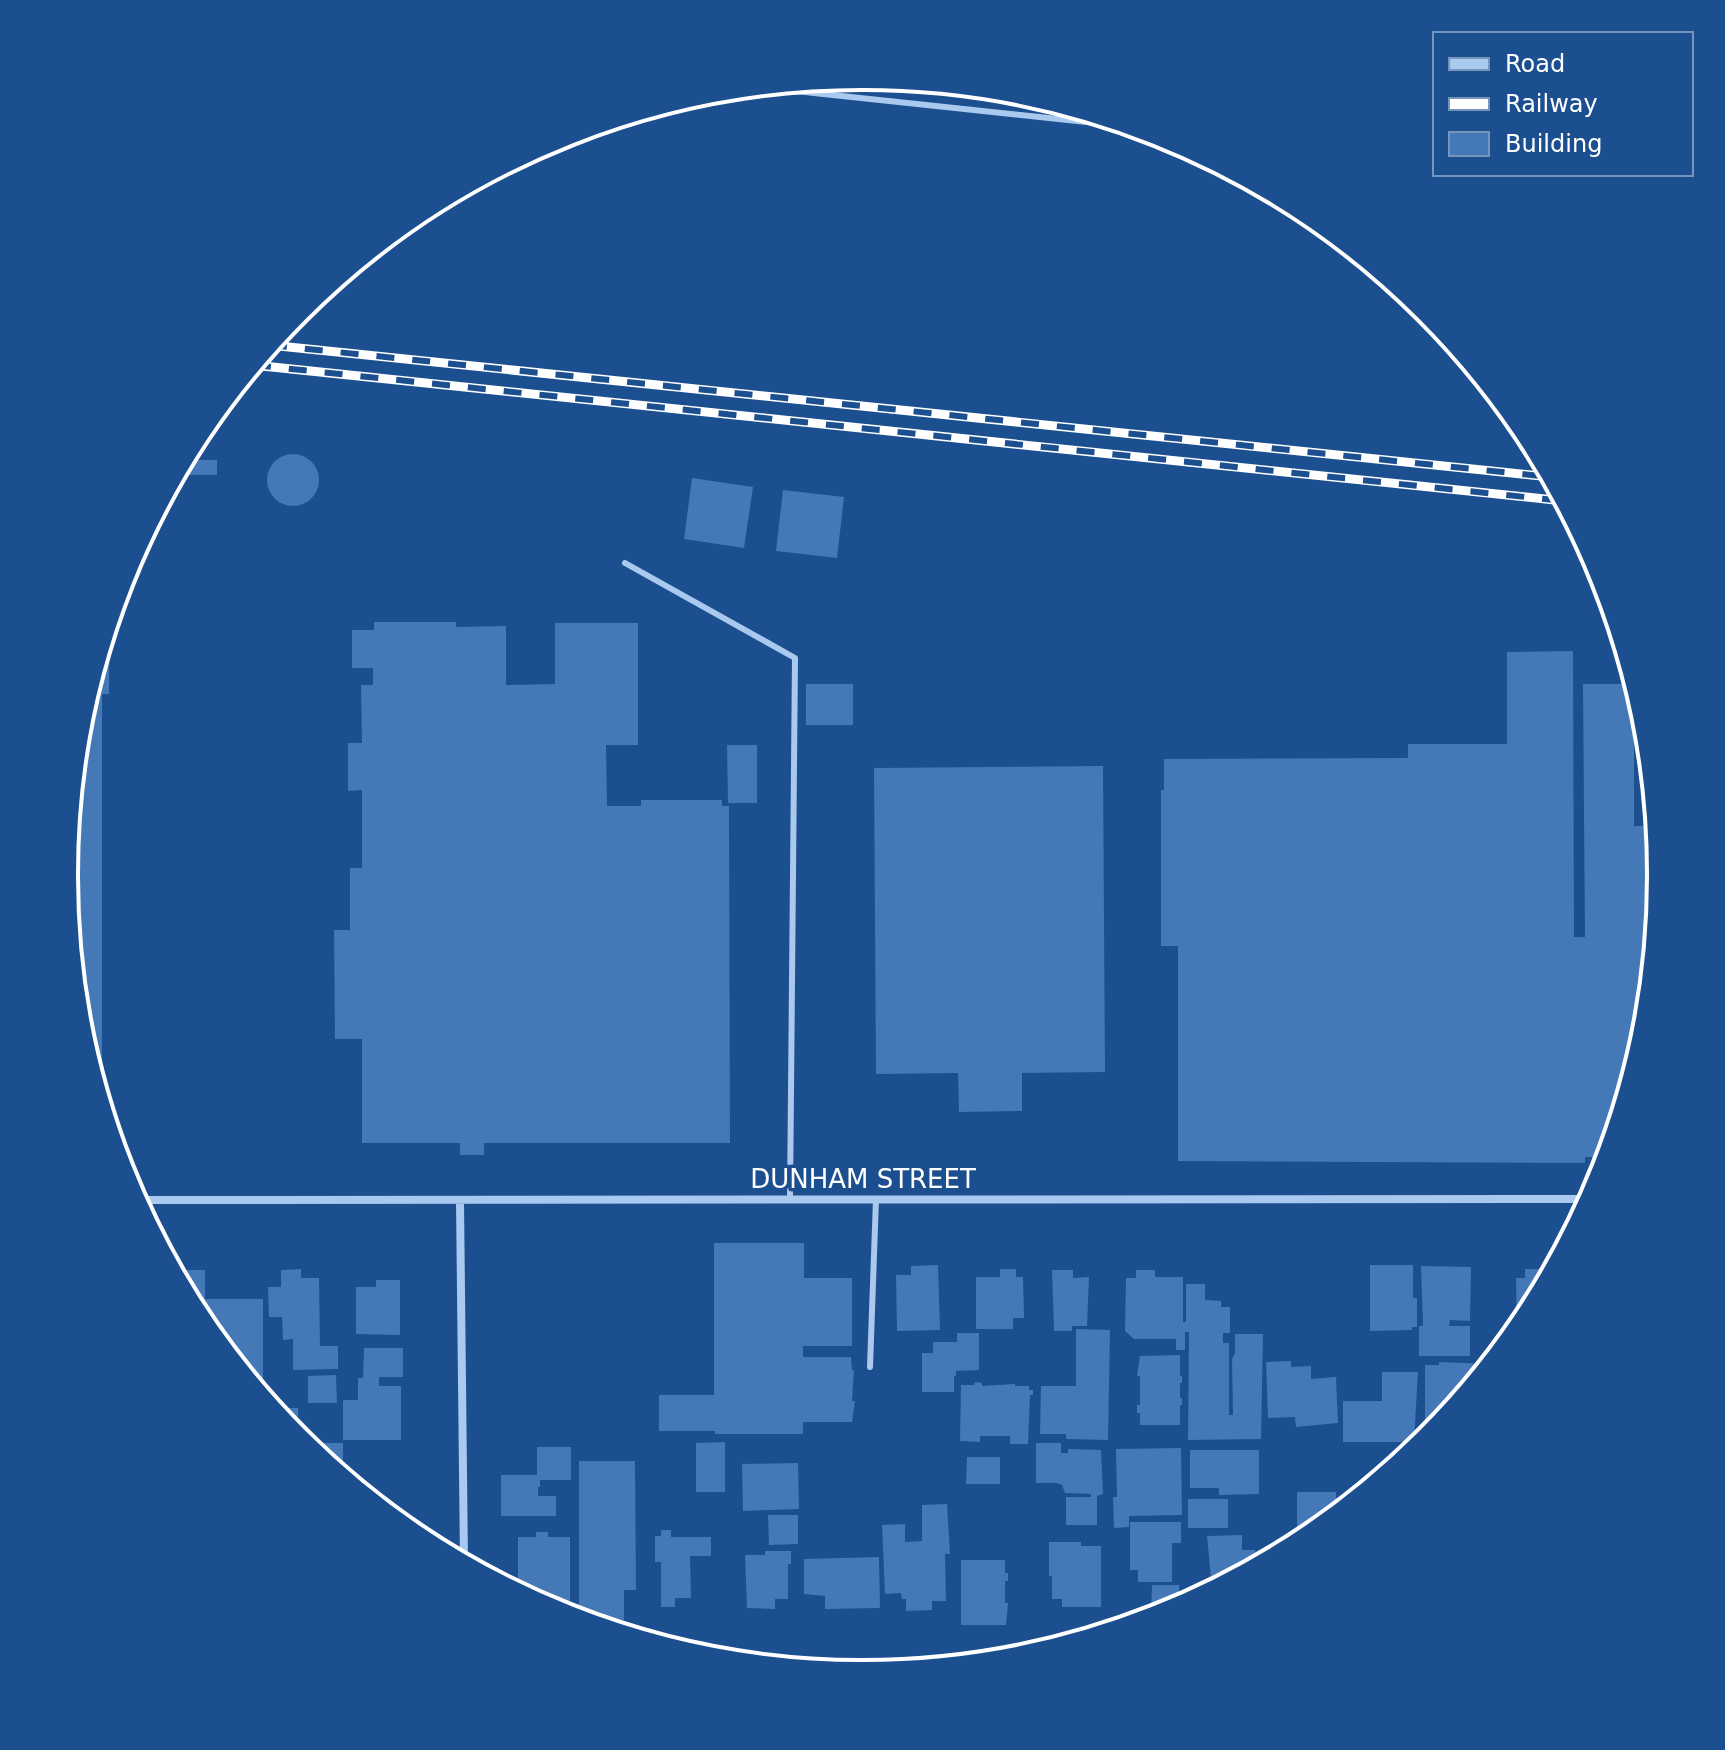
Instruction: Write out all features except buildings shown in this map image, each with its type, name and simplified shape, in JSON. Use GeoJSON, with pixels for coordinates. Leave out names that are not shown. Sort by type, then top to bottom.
{"type":"FeatureCollection","features":[{"type":"Feature","properties":{"kind":"street","name":"DUNHAM STREET"},"geometry":{"type":"LineString","coordinates":[[149,1200],[1576,1199]]}},
{"type":"Feature","properties":{"kind":"street"},"geometry":{"type":"LineString","coordinates":[[460,1201],[464,1550]]}},
{"type":"Feature","properties":{"kind":"lane"},"geometry":{"type":"LineString","coordinates":[[807,92],[1080,121]]}},
{"type":"Feature","properties":{"kind":"lane"},"geometry":{"type":"LineString","coordinates":[[625,563],[795,658],[790,1199]]}},
{"type":"Feature","properties":{"kind":"lane"},"geometry":{"type":"LineString","coordinates":[[870,1367],[876,1199]]}},
{"type":"Feature","properties":{"kind":"railway"},"geometry":{"type":"LineString","coordinates":[[284,347],[1537,476]]}},
{"type":"Feature","properties":{"kind":"railway"},"geometry":{"type":"LineString","coordinates":[[266,366],[1551,500]]}}]}
